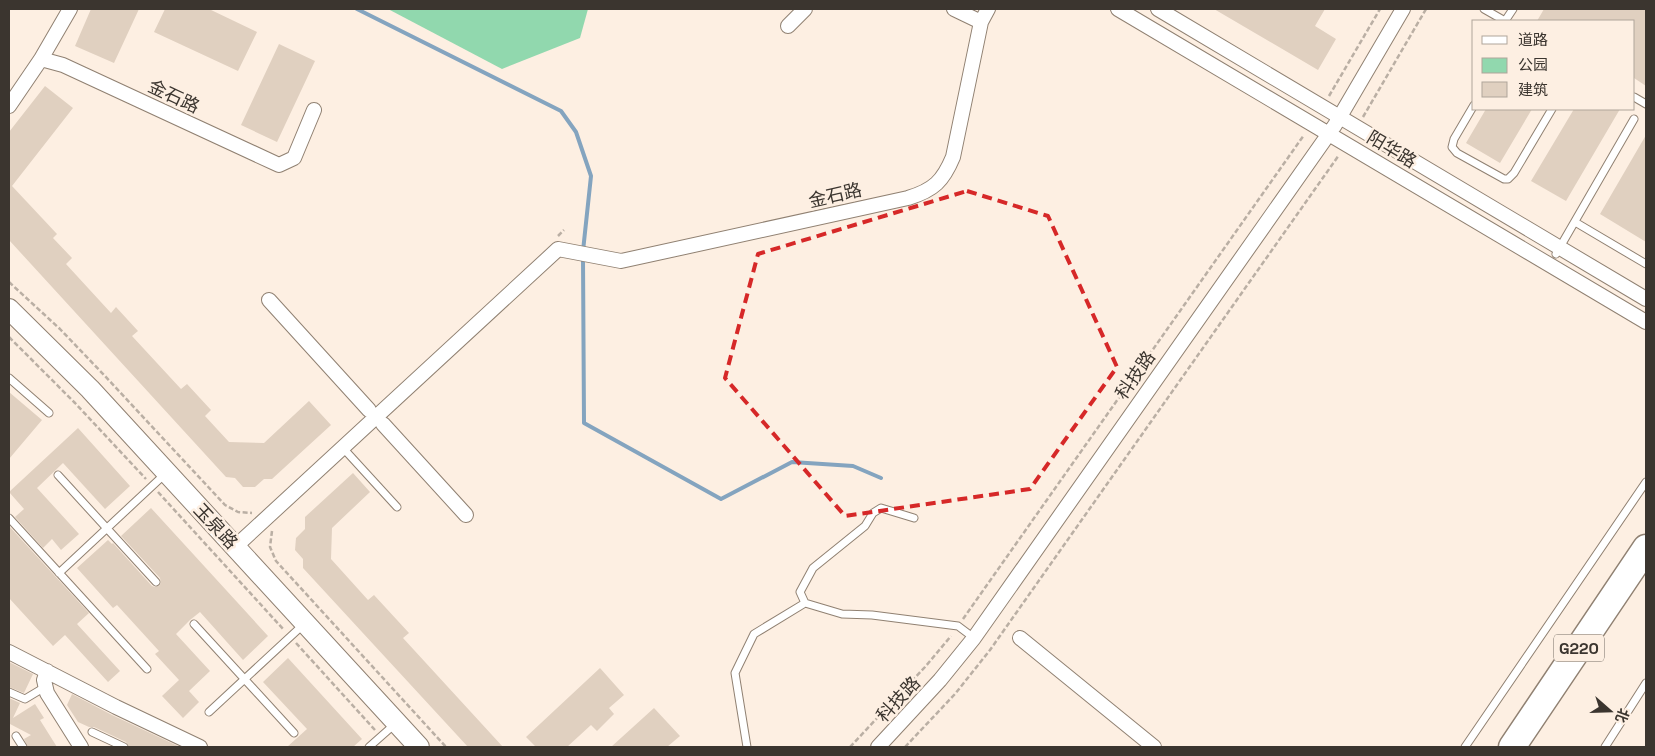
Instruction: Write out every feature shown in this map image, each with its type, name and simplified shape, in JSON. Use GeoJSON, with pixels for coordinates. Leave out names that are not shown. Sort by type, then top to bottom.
{"type":"FeatureCollection","features":[{"type":"Feature","properties":{"kind":"highway","name":"G220"},"geometry":{"type":"LineString","coordinates":[[1512,747],[1646,548]]}},
{"type":"Feature","properties":{"kind":"highway","name":"G220"},"geometry":{"type":"LineString","coordinates":[[1526,747],[1646,571]]}},
{"type":"Feature","properties":{"kind":"street"},"geometry":{"type":"LineString","coordinates":[[9,106],[41,59],[70,9]]}},
{"type":"Feature","properties":{"kind":"street"},"geometry":{"type":"LineString","coordinates":[[788,26],[805,9]]}},
{"type":"Feature","properties":{"kind":"street"},"geometry":{"type":"LineString","coordinates":[[954,9],[981,22]]}},
{"type":"Feature","properties":{"kind":"street","name":"金石路"},"geometry":{"type":"LineString","coordinates":[[558,243],[621,261],[923,193],[936,185],[946,172],[953,156],[981,22],[988,9]]}},
{"type":"Feature","properties":{"kind":"street","name":"阳华路"},"geometry":{"type":"LineString","coordinates":[[1118,9],[1646,322]]}},
{"type":"Feature","properties":{"kind":"street","name":"阳华路"},"geometry":{"type":"LineString","coordinates":[[1158,9],[1646,299]]}},
{"type":"Feature","properties":{"kind":"street","name":"科技路"},"geometry":{"type":"LineString","coordinates":[[878,747],[946,674],[974,638],[1329,134],[1403,9]]}},
{"type":"Feature","properties":{"kind":"street","name":"金石路"},"geometry":{"type":"LineString","coordinates":[[41,59],[63,65],[279,165],[294,158],[314,110]]}},
{"type":"Feature","properties":{"kind":"street"},"geometry":{"type":"LineString","coordinates":[[235,547],[343,448],[558,243]]}},
{"type":"Feature","properties":{"kind":"street"},"geometry":{"type":"LineString","coordinates":[[269,300],[369,410]]}},
{"type":"Feature","properties":{"kind":"street","name":"玉泉路"},"geometry":{"type":"LineString","coordinates":[[9,309],[90,389],[419,747]]}},
{"type":"Feature","properties":{"kind":"street"},"geometry":{"type":"LineString","coordinates":[[383,424],[466,515]]}},
{"type":"Feature","properties":{"kind":"street"},"geometry":{"type":"LineString","coordinates":[[1020,638],[1154,747]]}},
{"type":"Feature","properties":{"kind":"street"},"geometry":{"type":"LineString","coordinates":[[9,652],[200,747]]}},
{"type":"Feature","properties":{"kind":"street"},"geometry":{"type":"LineString","coordinates":[[47,671],[44,680],[47,693],[78,746]]}},
{"type":"Feature","properties":{"kind":"lane"},"geometry":{"type":"LineString","coordinates":[[1484,9],[1503,20]]}},
{"type":"Feature","properties":{"kind":"lane"},"geometry":{"type":"LineString","coordinates":[[1506,20],[1513,9]]}},
{"type":"Feature","properties":{"kind":"lane"},"geometry":{"type":"LineString","coordinates":[[1635,98],[1646,104]]}},
{"type":"Feature","properties":{"kind":"lane"},"geometry":{"type":"LineString","coordinates":[[1472,108],[1454,139],[1452,147],[1457,153],[1508,180],[1551,110]]}},
{"type":"Feature","properties":{"kind":"lane"},"geometry":{"type":"LineString","coordinates":[[1556,254],[1634,119]]}},
{"type":"Feature","properties":{"kind":"lane"},"geometry":{"type":"LineString","coordinates":[[1575,222],[1646,264]]}},
{"type":"Feature","properties":{"kind":"lane"},"geometry":{"type":"LineString","coordinates":[[9,378],[49,413]]}},
{"type":"Feature","properties":{"kind":"lane"},"geometry":{"type":"LineString","coordinates":[[343,448],[397,507]]}},
{"type":"Feature","properties":{"kind":"lane"},"geometry":{"type":"LineString","coordinates":[[59,572],[167,472]]}},
{"type":"Feature","properties":{"kind":"lane"},"geometry":{"type":"LineString","coordinates":[[58,475],[156,582]]}},
{"type":"Feature","properties":{"kind":"lane"},"geometry":{"type":"LineString","coordinates":[[1465,747],[1646,482]]}},
{"type":"Feature","properties":{"kind":"lane"},"geometry":{"type":"LineString","coordinates":[[805,603],[800,592],[813,568],[865,526],[873,513],[880,508],[914,518]]}},
{"type":"Feature","properties":{"kind":"lane"},"geometry":{"type":"LineString","coordinates":[[9,518],[147,669]]}},
{"type":"Feature","properties":{"kind":"lane"},"geometry":{"type":"LineString","coordinates":[[746,747],[735,673],[754,634],[805,603],[842,614],[872,615],[958,626],[974,638]]}},
{"type":"Feature","properties":{"kind":"lane"},"geometry":{"type":"LineString","coordinates":[[208,712],[305,623]]}},
{"type":"Feature","properties":{"kind":"lane"},"geometry":{"type":"LineString","coordinates":[[194,624],[294,733]]}},
{"type":"Feature","properties":{"kind":"lane"},"geometry":{"type":"LineString","coordinates":[[1604,747],[1646,683]]}},
{"type":"Feature","properties":{"kind":"lane"},"geometry":{"type":"LineString","coordinates":[[9,692],[25,699],[45,687]]}},
{"type":"Feature","properties":{"kind":"lane"},"geometry":{"type":"LineString","coordinates":[[369,747],[396,722]]}},
{"type":"Feature","properties":{"kind":"lane"},"geometry":{"type":"LineString","coordinates":[[92,732],[124,747]]}},
{"type":"Feature","properties":{"kind":"lane"},"geometry":{"type":"LineString","coordinates":[[16,736],[23,747]]}},
{"type":"Feature","properties":{"kind":"path"},"geometry":{"type":"LineString","coordinates":[[1327,99],[1380,9]]}},
{"type":"Feature","properties":{"kind":"path"},"geometry":{"type":"LineString","coordinates":[[1362,119],[1426,9]]}},
{"type":"Feature","properties":{"kind":"path"},"geometry":{"type":"LineString","coordinates":[[850,747],[925,667],[958,626],[1306,131]]}},
{"type":"Feature","properties":{"kind":"path"},"geometry":{"type":"LineString","coordinates":[[905,747],[961,687],[990,650],[1341,152]]}},
{"type":"Feature","properties":{"kind":"path"},"geometry":{"type":"LineString","coordinates":[[558,243],[564,230]]}},
{"type":"Feature","properties":{"kind":"path"},"geometry":{"type":"LineString","coordinates":[[9,282],[60,329],[225,505],[231,510],[242,513],[257,511]]}},
{"type":"Feature","properties":{"kind":"path"},"geometry":{"type":"LineString","coordinates":[[9,337],[75,403],[381,736]]}},
{"type":"Feature","properties":{"kind":"highlighted area"},"geometry":{"type":"Polygon","coordinates":[[[967,191],[1048,216],[1117,367],[1030,489],[845,516],[725,378],[758,254],[967,191]]]}},
{"type":"Feature","properties":{"kind":"green space"},"geometry":{"type":"Polygon","coordinates":[[[388,9],[588,9],[580,38],[502,69],[388,9]]]}},
{"type":"Feature","properties":{"kind":"building"},"geometry":{"type":"Polygon","coordinates":[[[91,9],[139,9],[114,63],[75,46],[91,9]]]}},
{"type":"Feature","properties":{"kind":"building"},"geometry":{"type":"Polygon","coordinates":[[[165,9],[209,9],[257,32],[238,71],[154,32],[165,9]]]}},
{"type":"Feature","properties":{"kind":"building"},"geometry":{"type":"Polygon","coordinates":[[[1214,9],[1325,9],[1315,26],[1336,39],[1318,70],[1214,9]]]}},
{"type":"Feature","properties":{"kind":"building"},"geometry":{"type":"Polygon","coordinates":[[[1544,9],[1646,9],[1646,86],[1635,79],[1635,20],[1538,20],[1544,9]]]}},
{"type":"Feature","properties":{"kind":"building"},"geometry":{"type":"Polygon","coordinates":[[[279,44],[315,61],[277,142],[241,125],[279,44]]]}},
{"type":"Feature","properties":{"kind":"building"},"geometry":{"type":"Polygon","coordinates":[[[45,86],[73,108],[12,186],[57,234],[53,238],[72,258],[66,264],[111,313],[116,307],[138,331],[132,336],[181,389],[187,384],[211,410],[205,416],[229,442],[264,443],[309,401],[331,425],[272,479],[264,479],[255,487],[243,487],[235,478],[226,477],[9,240],[9,132],[45,86]]]}},
{"type":"Feature","properties":{"kind":"building"},"geometry":{"type":"Polygon","coordinates":[[[1485,110],[1531,110],[1500,163],[1466,143],[1485,110]]]}},
{"type":"Feature","properties":{"kind":"building"},"geometry":{"type":"Polygon","coordinates":[[[1573,110],[1619,110],[1566,201],[1531,181],[1573,110]]]}},
{"type":"Feature","properties":{"kind":"building"},"geometry":{"type":"Polygon","coordinates":[[[1646,135],[1646,242],[1600,214],[1646,135]]]}},
{"type":"Feature","properties":{"kind":"building"},"geometry":{"type":"Polygon","coordinates":[[[9,392],[42,420],[9,459],[9,392]]]}},
{"type":"Feature","properties":{"kind":"building"},"geometry":{"type":"Polygon","coordinates":[[[78,428],[130,486],[105,509],[63,463],[37,488],[79,534],[61,550],[52,539],[43,548],[15,517],[24,509],[9,492],[78,428]]]}},
{"type":"Feature","properties":{"kind":"building"},"geometry":{"type":"Polygon","coordinates":[[[353,473],[370,492],[332,528],[331,559],[368,600],[374,595],[409,633],[403,638],[503,747],[468,747],[303,568],[303,559],[295,550],[296,538],[305,529],[305,517],[353,473]]]}},
{"type":"Feature","properties":{"kind":"building"},"geometry":{"type":"Polygon","coordinates":[[[151,508],[268,636],[243,660],[200,612],[190,620],[176,634],[210,671],[189,691],[199,702],[183,718],[162,696],[179,680],[155,654],[159,651],[117,605],[113,608],[77,568],[108,540],[113,543],[152,586],[159,586],[161,583],[160,578],[121,536],[151,508]]]}},
{"type":"Feature","properties":{"kind":"building"},"geometry":{"type":"Polygon","coordinates":[[[9,526],[89,613],[77,624],[120,671],[108,682],[65,635],[53,646],[9,598],[9,526]]]}},
{"type":"Feature","properties":{"kind":"building"},"geometry":{"type":"Polygon","coordinates":[[[288,658],[362,739],[353,747],[287,747],[307,729],[263,682],[288,658]]]}},
{"type":"Feature","properties":{"kind":"building"},"geometry":{"type":"Polygon","coordinates":[[[9,662],[33,674],[24,693],[9,687],[9,662]]]}},
{"type":"Feature","properties":{"kind":"building"},"geometry":{"type":"Polygon","coordinates":[[[600,668],[624,695],[609,708],[614,714],[597,731],[591,725],[567,747],[536,747],[526,737],[600,668]]]}},
{"type":"Feature","properties":{"kind":"building"},"geometry":{"type":"Polygon","coordinates":[[[72,694],[180,747],[129,747],[126,742],[94,727],[78,722],[67,705],[72,694]]]}},
{"type":"Feature","properties":{"kind":"building"},"geometry":{"type":"Polygon","coordinates":[[[9,698],[20,703],[13,718],[35,704],[44,718],[40,720],[57,747],[28,747],[24,739],[31,735],[10,724],[9,726],[9,698]]]}},
{"type":"Feature","properties":{"kind":"building"},"geometry":{"type":"Polygon","coordinates":[[[654,708],[680,736],[667,747],[611,747],[654,708]]]}},
{"type":"Feature","properties":{"kind":"waterway"},"geometry":{"type":"LineString","coordinates":[[357,9],[561,111],[576,132],[591,176],[583,251]]}},
{"type":"Feature","properties":{"kind":"waterway"},"geometry":{"type":"LineString","coordinates":[[583,258],[584,423],[721,499],[792,462],[853,466],[881,478]]}}]}
